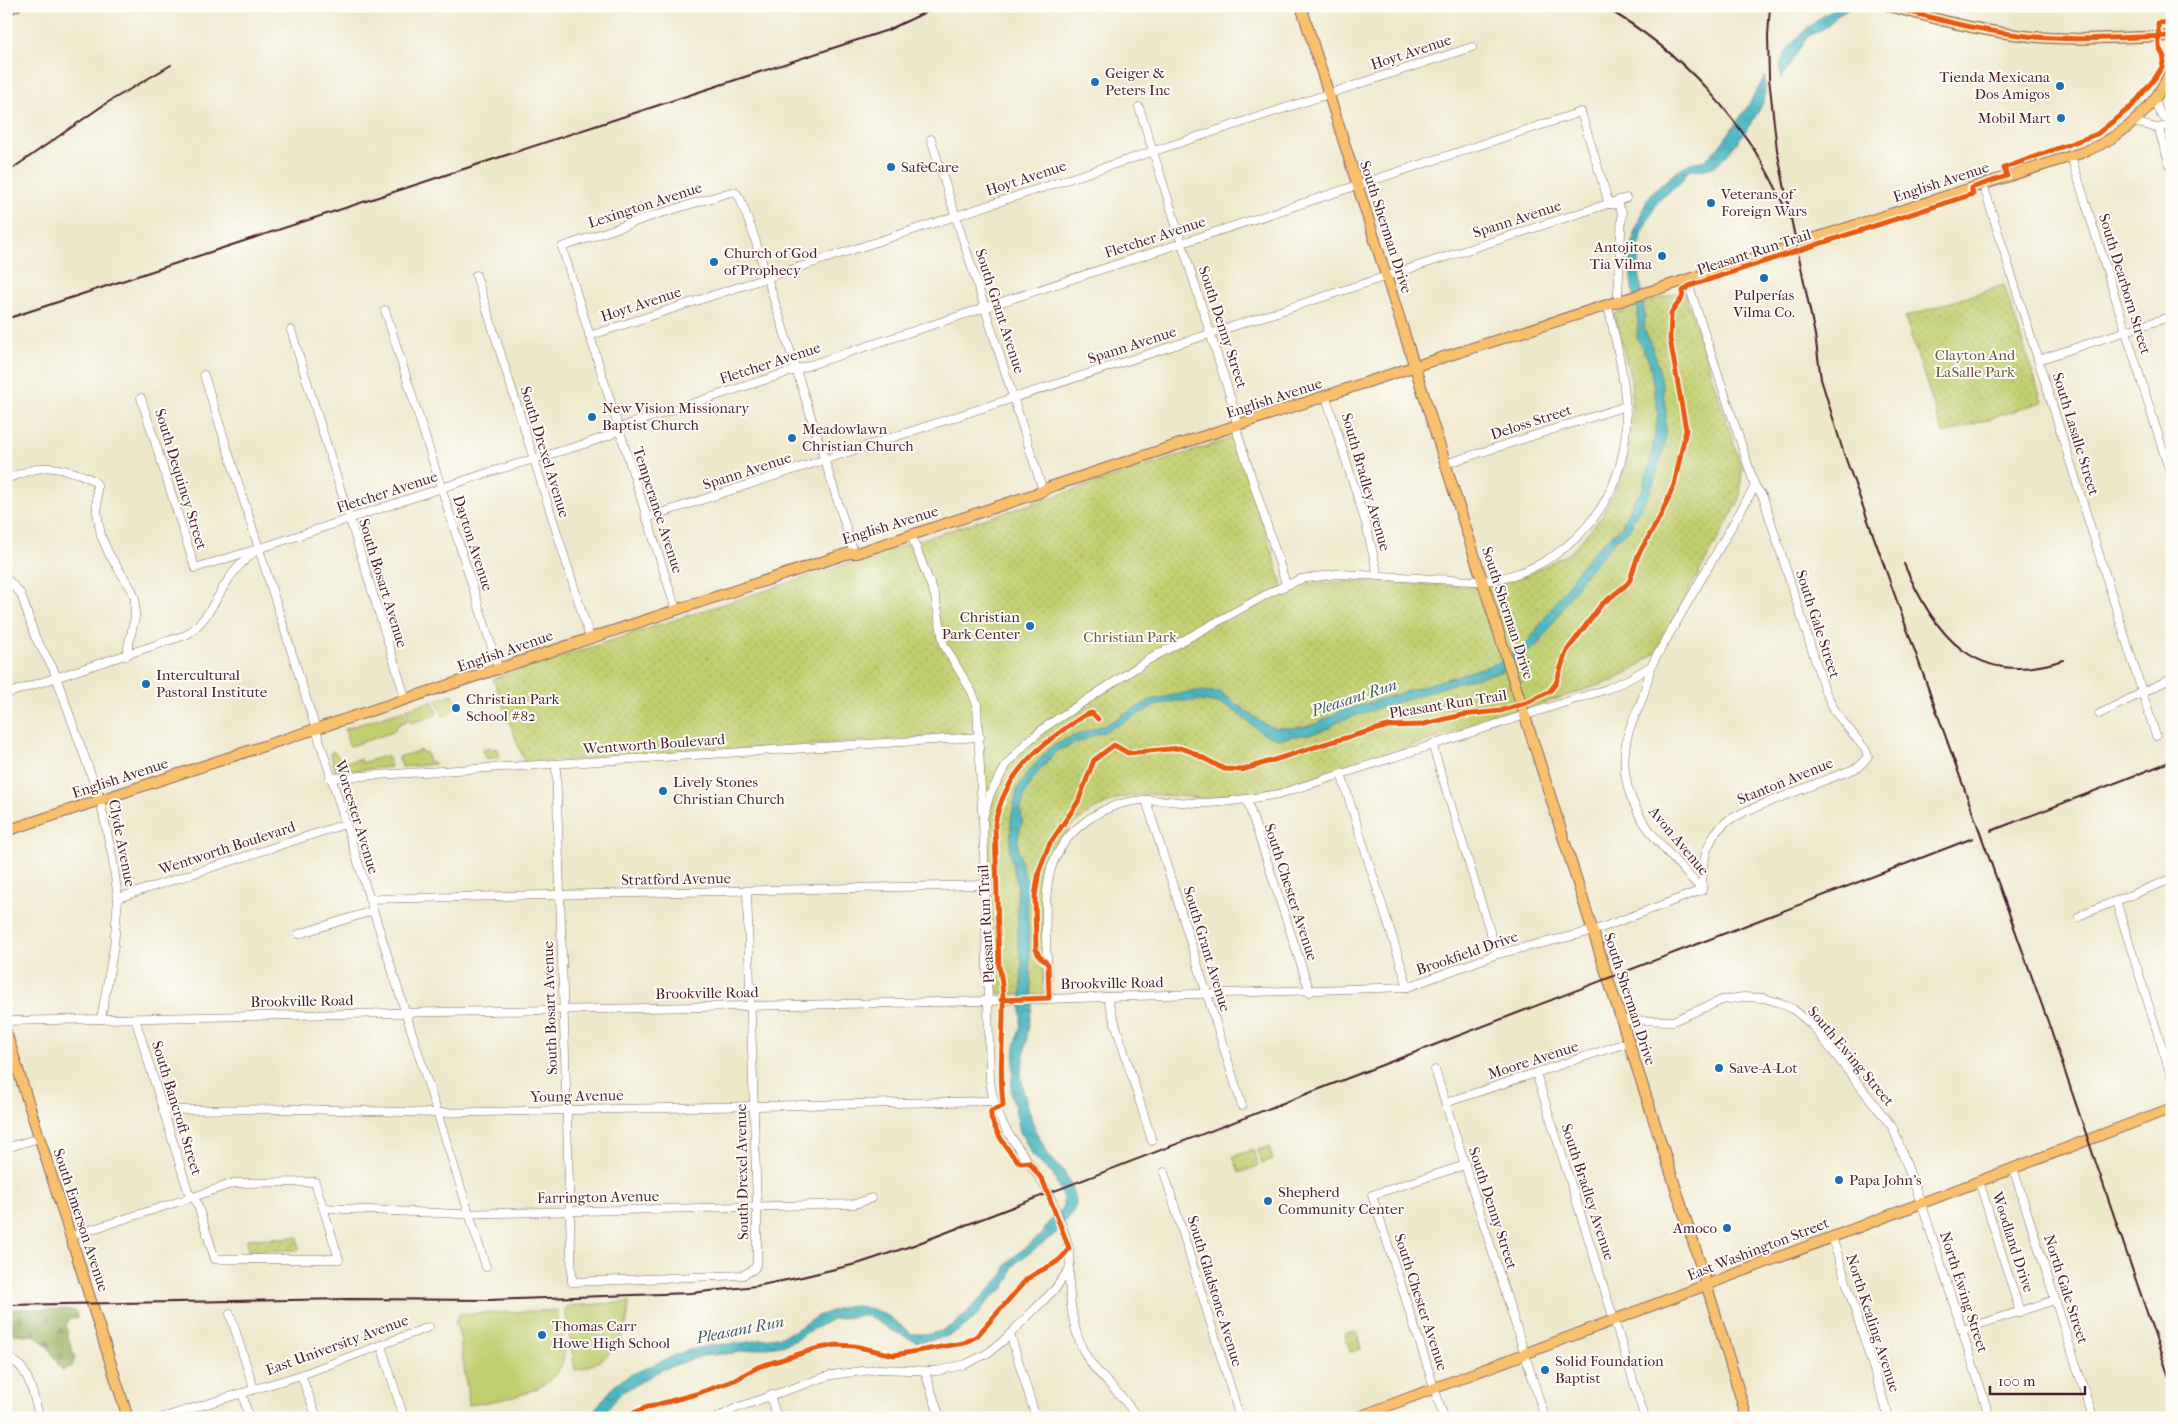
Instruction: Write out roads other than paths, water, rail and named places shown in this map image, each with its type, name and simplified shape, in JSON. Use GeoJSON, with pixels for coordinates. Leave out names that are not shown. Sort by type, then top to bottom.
{"type":"FeatureCollection","features":[{"type":"Feature","properties":{"kind":"main road"},"geometry":{"type":"LineString","coordinates":[[6,10],[16,6]]}},
{"type":"Feature","properties":{"kind":"main road","name":"South Sherman Drive"},"geometry":{"type":"LineString","coordinates":[[1301,6],[1444,464],[1747,1418]]}},
{"type":"Feature","properties":{"kind":"main road"},"geometry":{"type":"LineString","coordinates":[[1889,6],[1964,26],[2021,36],[2075,39],[2172,36]]}},
{"type":"Feature","properties":{"kind":"main road","name":"English Avenue"},"geometry":{"type":"LineString","coordinates":[[1800,243],[2071,156],[2102,144],[2134,122],[2155,99],[2172,68]]}},
{"type":"Feature","properties":{"kind":"main road","name":"English Avenue"},"geometry":{"type":"LineString","coordinates":[[6,831],[499,670],[590,638],[911,535],[1414,367],[1783,249]]}},
{"type":"Feature","properties":{"kind":"main road","name":"South Emerson Avenue"},"geometry":{"type":"LineString","coordinates":[[6,1032],[128,1418]]}},
{"type":"Feature","properties":{"kind":"main road","name":"East Washington Street"},"geometry":{"type":"LineString","coordinates":[[1356,1418],[2172,1108]]}},
{"type":"Feature","properties":{"kind":"street","name":"Hoyt Avenue"},"geometry":{"type":"LineString","coordinates":[[589,336],[1472,47]]}},
{"type":"Feature","properties":{"kind":"street"},"geometry":{"type":"LineString","coordinates":[[2155,99],[2159,114],[2164,118],[2172,120]]}},
{"type":"Feature","properties":{"kind":"street","name":"South Denny Street"},"geometry":{"type":"LineString","coordinates":[[1139,107],[1238,420],[1237,426],[1286,584]]}},
{"type":"Feature","properties":{"kind":"street","name":"Fletcher Avenue"},"geometry":{"type":"LineString","coordinates":[[6,694],[177,639],[198,626],[234,572],[258,549],[441,488],[584,444],[610,435],[618,429],[796,369],[1580,112],[1609,204]]}},
{"type":"Feature","properties":{"kind":"street"},"geometry":{"type":"LineString","coordinates":[[2134,122],[2161,128],[2172,125]]}},
{"type":"Feature","properties":{"kind":"street"},"geometry":{"type":"LineString","coordinates":[[2161,128],[2160,134],[2172,171]]}},
{"type":"Feature","properties":{"kind":"street","name":"South Grant Avenue"},"geometry":{"type":"LineString","coordinates":[[931,139],[1043,491]]}},
{"type":"Feature","properties":{"kind":"street","name":"South Dearborn Street"},"geometry":{"type":"LineString","coordinates":[[2071,156],[2172,478]]}},
{"type":"Feature","properties":{"kind":"street","name":"South Lasalle Street"},"geometry":{"type":"LineString","coordinates":[[1983,184],[2156,736]]}},
{"type":"Feature","properties":{"kind":"street","name":"Lexington Avenue"},"geometry":{"type":"LineString","coordinates":[[562,247],[730,192],[736,194],[747,216],[767,278]]}},
{"type":"Feature","properties":{"kind":"street","name":"Spann Avenue"},"geometry":{"type":"LineString","coordinates":[[646,518],[1626,198]]}},
{"type":"Feature","properties":{"kind":"street"},"geometry":{"type":"LineString","coordinates":[[1609,204],[1618,205],[1622,209],[1618,294],[1622,301]]}},
{"type":"Feature","properties":{"kind":"street","name":"Temperance Avenue"},"geometry":{"type":"LineString","coordinates":[[562,247],[676,610]]}},
{"type":"Feature","properties":{"kind":"street","name":"South Drexel Avenue"},"geometry":{"type":"LineString","coordinates":[[476,275],[532,459],[590,638]]}},
{"type":"Feature","properties":{"kind":"street"},"geometry":{"type":"LineString","coordinates":[[767,278],[854,553]]}},
{"type":"Feature","properties":{"kind":"street","name":"South Gale Street"},"geometry":{"type":"LineString","coordinates":[[1687,280],[1755,486],[1763,497],[1825,691],[1842,721],[1868,753],[1866,761]]}},
{"type":"Feature","properties":{"kind":"street"},"geometry":{"type":"LineString","coordinates":[[983,818],[990,794],[1007,764],[1023,745],[1044,728],[1156,656],[1286,584],[1301,579],[1327,575],[1482,581],[1516,574],[1539,565],[1564,549],[1588,527],[1606,501],[1619,469],[1625,438],[1626,406],[1608,306]]}},
{"type":"Feature","properties":{"kind":"street","name":"Dayton Avenue"},"geometry":{"type":"LineString","coordinates":[[385,310],[499,670]]}},
{"type":"Feature","properties":{"kind":"street"},"geometry":{"type":"LineString","coordinates":[[2038,360],[2172,316]]}},
{"type":"Feature","properties":{"kind":"street","name":"South Bosart Avenue"},"geometry":{"type":"LineString","coordinates":[[290,330],[406,700]]}},
{"type":"Feature","properties":{"kind":"street","name":"Worcester Avenue"},"geometry":{"type":"LineString","coordinates":[[204,375],[486,1267]]}},
{"type":"Feature","properties":{"kind":"street","name":"South Bradley Avenue"},"geometry":{"type":"LineString","coordinates":[[1326,397],[1366,524],[1378,576]]}},
{"type":"Feature","properties":{"kind":"street","name":"South Dequincy Street"},"geometry":{"type":"LineString","coordinates":[[141,398],[195,568],[258,549]]}},
{"type":"Feature","properties":{"kind":"street","name":"Deloss Street"},"geometry":{"type":"LineString","coordinates":[[1444,464],[1626,406]]}},
{"type":"Feature","properties":{"kind":"street"},"geometry":{"type":"LineString","coordinates":[[6,479],[40,468],[51,468],[85,476],[97,484],[97,512],[101,536],[107,550],[132,590],[135,602],[135,617],[126,656]]}},
{"type":"Feature","properties":{"kind":"street","name":"Avon Avenue"},"geometry":{"type":"LineString","coordinates":[[1702,890],[1642,822],[1632,803],[1627,786],[1624,763],[1627,738],[1632,720],[1642,700],[1651,666],[1755,486]]}},
{"type":"Feature","properties":{"kind":"street"},"geometry":{"type":"LineString","coordinates":[[911,535],[935,596],[944,645],[976,702],[980,737],[987,1000],[990,1080],[993,1100],[1007,1133],[1040,1176],[1063,1230],[1070,1255],[1069,1269],[1074,1324],[1082,1348],[1094,1368],[1126,1402],[1137,1418]]}},
{"type":"Feature","properties":{"kind":"street"},"geometry":{"type":"LineString","coordinates":[[6,578],[21,594],[35,637],[57,678]]}},
{"type":"Feature","properties":{"kind":"street"},"geometry":{"type":"LineString","coordinates":[[1049,998],[1047,895],[1049,878],[1058,854],[1073,833],[1098,813],[1125,802],[1146,800],[1201,803],[1247,800],[1279,794],[1615,686],[1651,666]]}},
{"type":"Feature","properties":{"kind":"street","name":"Clyde Avenue"},"geometry":{"type":"LineString","coordinates":[[57,678],[100,800],[114,863],[118,898],[114,946],[102,1019]]}},
{"type":"Feature","properties":{"kind":"street"},"geometry":{"type":"LineString","coordinates":[[2099,714],[2172,678]]}},
{"type":"Feature","properties":{"kind":"street","name":"Wentworth Boulevard"},"geometry":{"type":"LineString","coordinates":[[330,778],[980,737]]}},
{"type":"Feature","properties":{"kind":"street"},"geometry":{"type":"LineString","coordinates":[[1432,744],[1497,954]]}},
{"type":"Feature","properties":{"kind":"street","name":"Stanton Avenue"},"geometry":{"type":"LineString","coordinates":[[1702,890],[1703,864],[1707,849],[1714,835],[1727,821],[1746,811],[1859,767],[1866,761]]}},
{"type":"Feature","properties":{"kind":"street","name":"South Bosart Avenue"},"geometry":{"type":"LineString","coordinates":[[556,764],[572,1282]]}},
{"type":"Feature","properties":{"kind":"street"},"geometry":{"type":"LineString","coordinates":[[1341,774],[1408,987]]}},
{"type":"Feature","properties":{"kind":"street","name":"South Grant Avenue"},"geometry":{"type":"LineString","coordinates":[[1146,800],[1242,1106]]}},
{"type":"Feature","properties":{"kind":"street","name":"South Chester Avenue"},"geometry":{"type":"LineString","coordinates":[[1247,800],[1310,992]]}},
{"type":"Feature","properties":{"kind":"street","name":"Wentworth Boulevard"},"geometry":{"type":"LineString","coordinates":[[118,898],[345,824]]}},
{"type":"Feature","properties":{"kind":"street"},"geometry":{"type":"LineString","coordinates":[[2079,917],[2172,879]]}},
{"type":"Feature","properties":{"kind":"street","name":"Stratford Avenue"},"geometry":{"type":"LineString","coordinates":[[369,899],[985,886]]}},
{"type":"Feature","properties":{"kind":"street"},"geometry":{"type":"LineString","coordinates":[[1593,932],[1702,890]]}},
{"type":"Feature","properties":{"kind":"street","name":"South Drexel Avenue"},"geometry":{"type":"LineString","coordinates":[[572,1282],[743,1275],[754,1269],[757,1263],[757,1207],[747,891]]}},
{"type":"Feature","properties":{"kind":"street"},"geometry":{"type":"LineString","coordinates":[[2116,901],[2172,1079]]}},
{"type":"Feature","properties":{"kind":"street"},"geometry":{"type":"LineString","coordinates":[[299,934],[372,911]]}},
{"type":"Feature","properties":{"kind":"street","name":"Brookfield Drive"},"geometry":{"type":"LineString","coordinates":[[1408,987],[1497,954],[1593,932]]}},
{"type":"Feature","properties":{"kind":"street","name":"Brookville Road"},"geometry":{"type":"LineString","coordinates":[[6,1021],[1007,1000],[1310,992],[1408,987]]}},
{"type":"Feature","properties":{"kind":"street","name":"South Ewing Street"},"geometry":{"type":"LineString","coordinates":[[1622,1020],[1673,1021],[1722,1000],[1743,996],[1766,999],[1793,1009],[1811,1024],[1893,1128],[1921,1203]]}},
{"type":"Feature","properties":{"kind":"street"},"geometry":{"type":"LineString","coordinates":[[1107,997],[1152,1141]]}},
{"type":"Feature","properties":{"kind":"street","name":"South Bancroft Street"},"geometry":{"type":"LineString","coordinates":[[135,1018],[188,1191],[197,1203],[215,1259],[339,1259],[323,1208]]}},
{"type":"Feature","properties":{"kind":"street","name":"Moore Avenue"},"geometry":{"type":"LineString","coordinates":[[1445,1103],[1629,1042]]}},
{"type":"Feature","properties":{"kind":"street","name":"South Denny Street"},"geometry":{"type":"LineString","coordinates":[[1435,1070],[1545,1418]]}},
{"type":"Feature","properties":{"kind":"street","name":"South Bradley Avenue"},"geometry":{"type":"LineString","coordinates":[[1536,1073],[1646,1418]]}},
{"type":"Feature","properties":{"kind":"street","name":"Young Avenue"},"geometry":{"type":"LineString","coordinates":[[163,1110],[300,1109],[436,1113],[993,1100]]}},
{"type":"Feature","properties":{"kind":"street"},"geometry":{"type":"LineString","coordinates":[[6,1148],[39,1138]]}},
{"type":"Feature","properties":{"kind":"street","name":"South Chester Avenue"},"geometry":{"type":"LineString","coordinates":[[1444,1418],[1372,1194],[1465,1165]]}},
{"type":"Feature","properties":{"kind":"street","name":"North Gale Street"},"geometry":{"type":"LineString","coordinates":[[2013,1168],[2092,1418]]}},
{"type":"Feature","properties":{"kind":"street","name":"South Gladstone Avenue"},"geometry":{"type":"LineString","coordinates":[[1164,1172],[1240,1418]]}},
{"type":"Feature","properties":{"kind":"street","name":"Woodland Drive"},"geometry":{"type":"LineString","coordinates":[[1979,1181],[2020,1312]]}},
{"type":"Feature","properties":{"kind":"street"},"geometry":{"type":"LineString","coordinates":[[71,1236],[234,1183],[315,1182],[323,1208]]}},
{"type":"Feature","properties":{"kind":"street","name":"Farrington Avenue"},"geometry":{"type":"LineString","coordinates":[[323,1208],[468,1213],[855,1204],[872,1198]]}},
{"type":"Feature","properties":{"kind":"street","name":"North Ewing Street"},"geometry":{"type":"LineString","coordinates":[[1921,1203],[1990,1418]]}},
{"type":"Feature","properties":{"kind":"street","name":"North Kealing Avenue"},"geometry":{"type":"LineString","coordinates":[[1832,1237],[1889,1418]]}},
{"type":"Feature","properties":{"kind":"street"},"geometry":{"type":"LineString","coordinates":[[717,1418],[736,1408],[814,1379],[845,1372],[879,1369],[925,1372],[946,1370],[966,1364],[988,1353],[1010,1334],[1056,1289],[1069,1269]]}},
{"type":"Feature","properties":{"kind":"street"},"geometry":{"type":"LineString","coordinates":[[1962,1330],[2055,1300]]}},
{"type":"Feature","properties":{"kind":"street"},"geometry":{"type":"LineString","coordinates":[[230,1314],[254,1389]]}},
{"type":"Feature","properties":{"kind":"street","name":"East University Avenue"},"geometry":{"type":"LineString","coordinates":[[161,1418],[301,1375],[429,1327]]}},
{"type":"Feature","properties":{"kind":"street"},"geometry":{"type":"LineString","coordinates":[[1010,1334],[1036,1418]]}},
{"type":"Feature","properties":{"kind":"street"},"geometry":{"type":"LineString","coordinates":[[381,1345],[404,1418]]}},
{"type":"Feature","properties":{"kind":"street"},"geometry":{"type":"LineString","coordinates":[[6,1358],[18,1363],[23,1369],[40,1418]]}},
{"type":"Feature","properties":{"kind":"street"},"geometry":{"type":"LineString","coordinates":[[925,1372],[940,1418]]}},
{"type":"Feature","properties":{"kind":"street"},"geometry":{"type":"LineString","coordinates":[[301,1375],[317,1418]]}},
{"type":"Feature","properties":{"kind":"street"},"geometry":{"type":"LineString","coordinates":[[242,1393],[249,1418]]}},
{"type":"Feature","properties":{"kind":"street"},"geometry":{"type":"LineString","coordinates":[[770,1395],[777,1418]]}},
{"type":"Feature","properties":{"kind":"water"},"geometry":{"type":"Polygon","coordinates":[[[1838,6],[1852,6],[1837,15],[1828,26],[1807,37],[1781,79],[1781,62],[1792,44],[1814,23],[1838,6]]]}},
{"type":"Feature","properties":{"kind":"water","name":"Pleasant Run"},"geometry":{"type":"Polygon","coordinates":[[[1765,76],[1765,96],[1763,102],[1753,121],[1737,142],[1715,166],[1688,171],[1680,183],[1658,201],[1641,233],[1638,264],[1645,317],[1644,329],[1654,351],[1661,378],[1666,410],[1665,442],[1650,493],[1632,521],[1632,527],[1616,540],[1583,577],[1540,643],[1501,672],[1466,680],[1336,722],[1332,727],[1315,733],[1277,739],[1261,732],[1229,707],[1210,701],[1174,701],[1154,706],[1110,729],[1057,751],[1034,777],[1024,796],[1021,809],[1022,822],[1018,838],[1018,849],[1026,881],[1032,1006],[1021,1074],[1023,1090],[1035,1130],[1050,1157],[1062,1169],[1069,1180],[1076,1202],[1074,1210],[1055,1234],[1012,1268],[1010,1278],[1003,1289],[988,1301],[975,1318],[957,1332],[945,1337],[918,1342],[891,1330],[867,1315],[833,1319],[806,1333],[797,1340],[786,1344],[734,1353],[702,1356],[661,1370],[621,1393],[600,1418],[591,1418],[594,1410],[617,1383],[630,1375],[685,1351],[713,1345],[742,1343],[782,1336],[794,1331],[817,1316],[842,1307],[857,1306],[875,1310],[888,1316],[912,1334],[930,1334],[941,1331],[954,1325],[1004,1273],[1006,1265],[1011,1259],[1043,1233],[1048,1223],[1063,1208],[1063,1197],[1053,1175],[1033,1156],[1020,1132],[1011,1091],[1015,1046],[1021,1024],[1022,960],[1018,944],[1017,885],[1010,853],[1011,819],[1017,789],[1029,771],[1051,747],[1071,737],[1107,724],[1150,700],[1194,691],[1220,692],[1264,724],[1277,728],[1305,727],[1318,723],[1339,712],[1498,663],[1515,653],[1528,642],[1581,566],[1596,549],[1621,527],[1634,499],[1641,493],[1651,460],[1658,413],[1649,361],[1637,338],[1638,310],[1632,288],[1630,265],[1634,233],[1646,202],[1654,190],[1683,167],[1690,163],[1705,160],[1719,147],[1748,106],[1765,76]]]}},
{"type":"Feature","properties":{"kind":"tunnel"},"geometry":{"type":"LineString","coordinates":[[1783,249],[1800,243]]}},
{"type":"Feature","properties":{"kind":"railway"},"geometry":{"type":"LineString","coordinates":[[6,319],[888,30],[939,6]]}},
{"type":"Feature","properties":{"kind":"railway"},"geometry":{"type":"LineString","coordinates":[[1602,6],[1658,44],[1709,91],[1752,146],[1784,206]]}},
{"type":"Feature","properties":{"kind":"railway"},"geometry":{"type":"LineString","coordinates":[[1770,6],[1768,36],[1769,78],[1777,150],[1815,335],[1821,379],[1843,451],[2047,1019],[2172,1386]]}},
{"type":"Feature","properties":{"kind":"railway"},"geometry":{"type":"LineString","coordinates":[[6,173],[105,104],[171,65]]}},
{"type":"Feature","properties":{"kind":"railway"},"geometry":{"type":"LineString","coordinates":[[1904,564],[1930,614],[1945,634],[1963,650],[1983,662],[2006,668],[2033,667],[2063,660]]}},
{"type":"Feature","properties":{"kind":"railway"},"geometry":{"type":"LineString","coordinates":[[1991,831],[2172,761]]}},
{"type":"Feature","properties":{"kind":"railway"},"geometry":{"type":"LineString","coordinates":[[6,1305],[350,1299],[489,1300],[691,1293],[756,1286],[802,1277],[860,1263],[911,1246],[1973,838]]}},
{"type":"Feature","properties":{"kind":"place","name":"Geiger & Peters Inc"},"geometry":{"type":"Point","coordinates":[1095,82]}},
{"type":"Feature","properties":{"kind":"place","name":"Tienda Mexicana Dos Amigos"},"geometry":{"type":"Point","coordinates":[2060,86]}},
{"type":"Feature","properties":{"kind":"place","name":"Mobil Mart"},"geometry":{"type":"Point","coordinates":[2061,118]}},
{"type":"Feature","properties":{"kind":"place","name":"SafeCare"},"geometry":{"type":"Point","coordinates":[891,167]}},
{"type":"Feature","properties":{"kind":"place","name":"Veterans of Foreign Wars"},"geometry":{"type":"Point","coordinates":[1711,203]}},
{"type":"Feature","properties":{"kind":"place","name":"Antojitos Tia Vilma"},"geometry":{"type":"Point","coordinates":[1662,256]}},
{"type":"Feature","properties":{"kind":"place","name":"Church of God of Prophecy"},"geometry":{"type":"Point","coordinates":[714,262]}},
{"type":"Feature","properties":{"kind":"place","name":"Pulperías Vilma Co."},"geometry":{"type":"Point","coordinates":[1764,278]}},
{"type":"Feature","properties":{"kind":"place","name":"New Vision Missionary Baptist Church"},"geometry":{"type":"Point","coordinates":[592,417]}},
{"type":"Feature","properties":{"kind":"place","name":"Meadowlawn Christian Church"},"geometry":{"type":"Point","coordinates":[792,438]}},
{"type":"Feature","properties":{"kind":"place","name":"Christian Park Center"},"geometry":{"type":"Point","coordinates":[1030,626]}},
{"type":"Feature","properties":{"kind":"place","name":"Intercultural Pastoral Institute"},"geometry":{"type":"Point","coordinates":[146,684]}},
{"type":"Feature","properties":{"kind":"place","name":"Christian Park School #82"},"geometry":{"type":"Point","coordinates":[456,708]}},
{"type":"Feature","properties":{"kind":"place","name":"Lively Stones Christian Church"},"geometry":{"type":"Point","coordinates":[663,791]}},
{"type":"Feature","properties":{"kind":"place","name":"Save-A-Lot"},"geometry":{"type":"Point","coordinates":[1719,1068]}},
{"type":"Feature","properties":{"kind":"place","name":"Papa John's"},"geometry":{"type":"Point","coordinates":[1839,1180]}},
{"type":"Feature","properties":{"kind":"place","name":"Shepherd Community Center"},"geometry":{"type":"Point","coordinates":[1268,1201]}},
{"type":"Feature","properties":{"kind":"place","name":"Amoco"},"geometry":{"type":"Point","coordinates":[1727,1228]}},
{"type":"Feature","properties":{"kind":"place","name":"Thomas Carr Howe High School"},"geometry":{"type":"Point","coordinates":[542,1335]}},
{"type":"Feature","properties":{"kind":"place","name":"Solid Foundation Baptist"},"geometry":{"type":"Point","coordinates":[1545,1370]}},
{"type":"Feature","properties":{"kind":"park label","name":"Clayton And LaSalle Park"},"geometry":{"type":"Point","coordinates":[1975,364]}},
{"type":"Feature","properties":{"kind":"park label","name":"Christian Park"},"geometry":{"type":"Point","coordinates":[1130,637]}}]}
